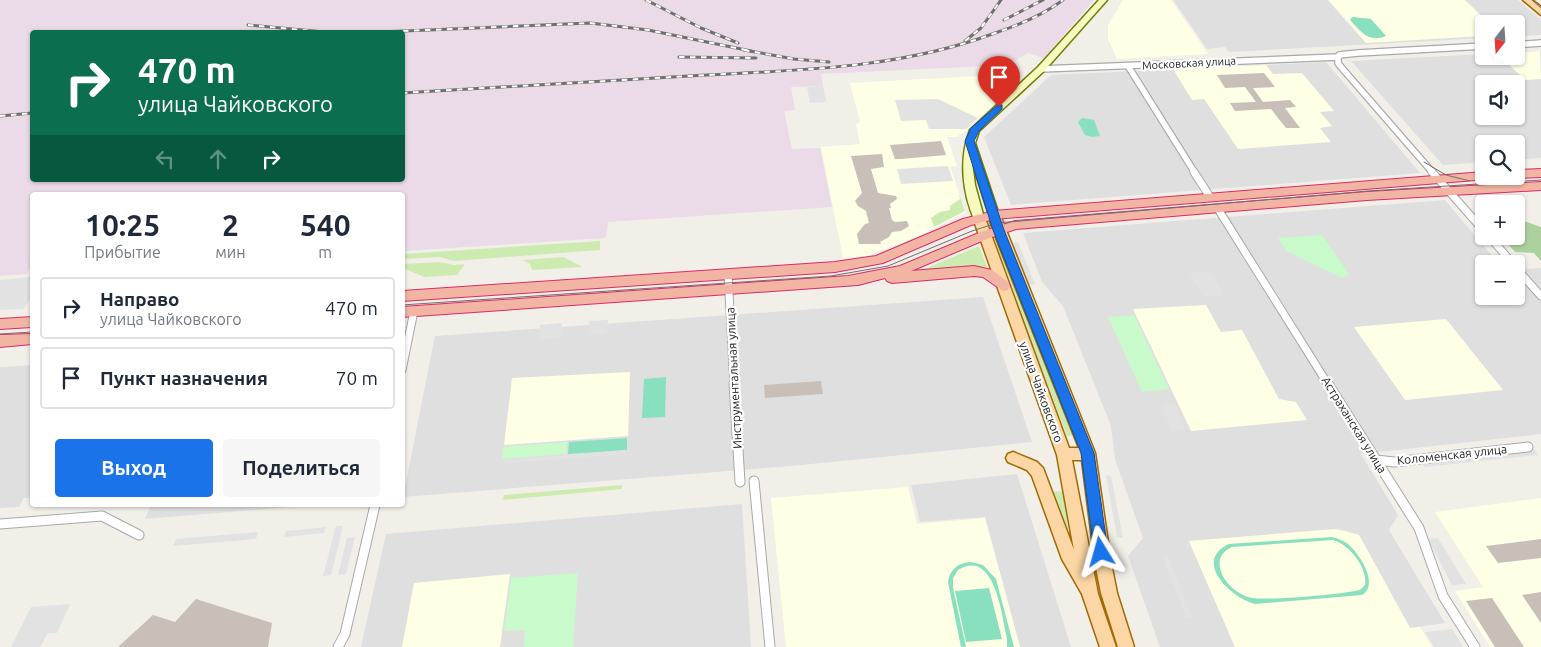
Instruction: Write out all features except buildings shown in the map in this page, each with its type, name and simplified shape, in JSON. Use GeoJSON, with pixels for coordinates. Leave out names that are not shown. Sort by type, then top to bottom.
{"type":"FeatureCollection","features":[{"type":"Feature","properties":{"kind":"highway"},"geometry":{"type":"LineString","coordinates":[[1525,174],[1541,173]]}},
{"type":"Feature","properties":{"kind":"highway"},"geometry":{"type":"LineString","coordinates":[[405,296],[835,266],[878,260],[979,218],[994,215],[1475,176]]}},
{"type":"Feature","properties":{"kind":"highway"},"geometry":{"type":"LineString","coordinates":[[850,280],[902,270],[985,235],[1015,225],[1449,191],[1541,186]]}},
{"type":"Feature","properties":{"kind":"highway"},"geometry":{"type":"LineString","coordinates":[[408,312],[974,272],[987,273],[1003,286]]}},
{"type":"Feature","properties":{"kind":"highway"},"geometry":{"type":"LineString","coordinates":[[0,324],[30,322]]}},
{"type":"Feature","properties":{"kind":"highway"},"geometry":{"type":"LineString","coordinates":[[0,341],[30,339]]}},
{"type":"Feature","properties":{"kind":"main road","name":"улица Чайковского"},"geometry":{"type":"LineString","coordinates":[[1103,0],[1041,69],[975,130],[967,155],[967,178],[979,218],[1064,455],[1090,594],[1108,647]]}},
{"type":"Feature","properties":{"kind":"main road"},"geometry":{"type":"LineString","coordinates":[[1527,0],[1541,12]]}},
{"type":"Feature","properties":{"kind":"main road","name":"улица Чайковского"},"geometry":{"type":"LineString","coordinates":[[970,141],[979,175],[999,230],[1088,453],[1103,563],[1109,593],[1126,647]]}},
{"type":"Feature","properties":{"kind":"main road"},"geometry":{"type":"LineString","coordinates":[[1064,455],[1088,453]]}},
{"type":"Feature","properties":{"kind":"main road"},"geometry":{"type":"LineString","coordinates":[[1013,458],[1032,466],[1038,472],[1070,560],[1090,594]]}},
{"type":"Feature","properties":{"kind":"street"},"geometry":{"type":"LineString","coordinates":[[1525,44],[1541,43]]}},
{"type":"Feature","properties":{"kind":"street","name":"Московская улица"},"geometry":{"type":"LineString","coordinates":[[1041,69],[1338,57],[1339,55],[1358,53],[1475,46]]}},
{"type":"Feature","properties":{"kind":"street"},"geometry":{"type":"LineString","coordinates":[[1338,57],[1338,63],[1341,67],[1475,221]]}},
{"type":"Feature","properties":{"kind":"street"},"geometry":{"type":"LineString","coordinates":[[1128,66],[1210,197]]}},
{"type":"Feature","properties":{"kind":"street","name":"Астраханская улица"},"geometry":{"type":"LineString","coordinates":[[1218,209],[1420,528],[1443,596],[1475,647]]}},
{"type":"Feature","properties":{"kind":"street"},"geometry":{"type":"LineString","coordinates":[[1497,245],[1505,255]]}},
{"type":"Feature","properties":{"kind":"street","name":"Инструментальная улица"},"geometry":{"type":"LineString","coordinates":[[728,274],[740,482]]}},
{"type":"Feature","properties":{"kind":"street"},"geometry":{"type":"LineString","coordinates":[[1525,278],[1541,296]]}},
{"type":"Feature","properties":{"kind":"street"},"geometry":{"type":"LineString","coordinates":[[405,341],[408,312]]}},
{"type":"Feature","properties":{"kind":"street","name":"Коломенская улица"},"geometry":{"type":"LineString","coordinates":[[1376,460],[1394,462],[1528,447]]}},
{"type":"Feature","properties":{"kind":"street"},"geometry":{"type":"LineString","coordinates":[[754,481],[770,647]]}},
{"type":"Feature","properties":{"kind":"street"},"geometry":{"type":"LineString","coordinates":[[338,647],[345,634],[376,507]]}},
{"type":"Feature","properties":{"kind":"street"},"geometry":{"type":"LineString","coordinates":[[0,524],[102,516],[139,535]]}},
{"type":"Feature","properties":{"kind":"shaded area"},"geometry":{"type":"Polygon","coordinates":[[[0,0],[1094,0],[1044,58],[1028,53],[1007,65],[821,74],[823,86],[791,87],[795,110],[784,111],[792,149],[820,148],[832,207],[608,222],[606,238],[405,251],[405,192],[30,192],[30,268],[27,274],[0,276],[0,0]]]}},
{"type":"Feature","properties":{"kind":"shaded area"},"geometry":{"type":"Polygon","coordinates":[[[1123,0],[1171,0],[1208,54],[1117,59],[1108,39],[1108,25],[1123,0]]]}},
{"type":"Feature","properties":{"kind":"shaded area"},"geometry":{"type":"Polygon","coordinates":[[[1173,0],[1518,0],[1541,20],[1541,35],[1525,36],[1525,15],[1475,15],[1475,38],[1229,52],[1225,47],[1207,49],[1173,0]]]}},
{"type":"Feature","properties":{"kind":"shaded area"},"geometry":{"type":"Polygon","coordinates":[[[1328,0],[1465,0],[1481,15],[1475,15],[1475,37],[1366,43],[1328,0]]]}},
{"type":"Feature","properties":{"kind":"shaded area"},"geometry":{"type":"Polygon","coordinates":[[[1540,51],[1541,79],[1525,80],[1525,75],[1520,75],[1509,65],[1525,65],[1525,52],[1540,51]]]}},
{"type":"Feature","properties":{"kind":"shaded area"},"geometry":{"type":"Polygon","coordinates":[[[1541,51],[1541,158],[1525,159],[1525,135],[1475,135],[1475,163],[1443,165],[1351,61],[1475,54],[1475,65],[1525,65],[1525,52],[1541,51]]]}},
{"type":"Feature","properties":{"kind":"shaded area"},"geometry":{"type":"Polygon","coordinates":[[[1326,62],[1420,173],[1011,205],[984,137],[1051,75],[1326,62]]]}},
{"type":"Feature","properties":{"kind":"shaded area"},"geometry":{"type":"Polygon","coordinates":[[[1266,65],[1273,74],[1302,73],[1334,111],[1320,112],[1332,126],[1320,128],[1331,142],[1238,149],[1204,99],[1192,100],[1173,69],[1266,65]]]}},
{"type":"Feature","properties":{"kind":"shaded area"},"geometry":{"type":"Polygon","coordinates":[[[1016,74],[1020,79],[966,131],[956,137],[947,137],[957,166],[950,167],[966,212],[916,237],[867,256],[843,258],[821,147],[860,144],[856,124],[860,122],[850,83],[1016,74]]]}},
{"type":"Feature","properties":{"kind":"shaded area"},"geometry":{"type":"Polygon","coordinates":[[[823,86],[826,102],[810,103],[807,87],[823,86]]]}},
{"type":"Feature","properties":{"kind":"shaded area"},"geometry":{"type":"Polygon","coordinates":[[[938,99],[978,118],[966,129],[929,129],[926,120],[901,121],[895,100],[938,99]]]}},
{"type":"Feature","properties":{"kind":"shaded area"},"geometry":{"type":"Polygon","coordinates":[[[948,166],[953,181],[901,184],[897,169],[948,166]]]}},
{"type":"Feature","properties":{"kind":"shaded area"},"geometry":{"type":"Polygon","coordinates":[[[1445,200],[1475,236],[1475,245],[1483,245],[1491,255],[1475,255],[1475,305],[1525,305],[1525,269],[1541,268],[1541,434],[1361,454],[1398,515],[1389,530],[1445,623],[1410,628],[1359,535],[1343,530],[1189,541],[1235,647],[1160,647],[1128,556],[1143,538],[1115,459],[1111,426],[1063,306],[1042,282],[1023,233],[1445,200]]]}},
{"type":"Feature","properties":{"kind":"shaded area"},"geometry":{"type":"Polygon","coordinates":[[[1018,242],[1035,284],[1026,285],[1010,243],[1018,242]]]}},
{"type":"Feature","properties":{"kind":"shaded area"},"geometry":{"type":"Polygon","coordinates":[[[1210,271],[1224,295],[1203,297],[1189,273],[1210,271]]]}},
{"type":"Feature","properties":{"kind":"shaded area"},"geometry":{"type":"Polygon","coordinates":[[[30,277],[30,298],[24,309],[0,310],[0,280],[30,277]]]}},
{"type":"Feature","properties":{"kind":"shaded area"},"geometry":{"type":"Polygon","coordinates":[[[983,297],[1032,442],[791,466],[405,497],[405,487],[435,336],[983,297]]]}},
{"type":"Feature","properties":{"kind":"shaded area"},"geometry":{"type":"Polygon","coordinates":[[[1206,305],[1221,332],[1242,330],[1279,399],[1296,402],[1307,420],[1191,431],[1133,309],[1206,305]]]}},
{"type":"Feature","properties":{"kind":"shaded area"},"geometry":{"type":"Polygon","coordinates":[[[1446,319],[1503,390],[1405,400],[1354,327],[1446,319]]]}},
{"type":"Feature","properties":{"kind":"shaded area"},"geometry":{"type":"Polygon","coordinates":[[[608,320],[607,334],[588,335],[589,321],[608,320]]]}},
{"type":"Feature","properties":{"kind":"shaded area"},"geometry":{"type":"Polygon","coordinates":[[[562,323],[561,338],[539,339],[540,325],[562,323]]]}},
{"type":"Feature","properties":{"kind":"shaded area"},"geometry":{"type":"Polygon","coordinates":[[[30,365],[30,498],[24,498],[19,507],[0,508],[0,367],[30,365]]]}},
{"type":"Feature","properties":{"kind":"shaded area"},"geometry":{"type":"Polygon","coordinates":[[[630,372],[628,436],[504,445],[512,378],[630,372]]]}},
{"type":"Feature","properties":{"kind":"shaded area"},"geometry":{"type":"Polygon","coordinates":[[[1174,404],[1185,430],[1172,431],[1161,405],[1174,404]]]}},
{"type":"Feature","properties":{"kind":"shaded area"},"geometry":{"type":"Polygon","coordinates":[[[1534,449],[1538,455],[1425,467],[1421,462],[1534,449]]]}},
{"type":"Feature","properties":{"kind":"shaded area"},"geometry":{"type":"Polygon","coordinates":[[[626,450],[626,454],[503,464],[504,460],[626,450]]]}},
{"type":"Feature","properties":{"kind":"shaded area"},"geometry":{"type":"Polygon","coordinates":[[[1017,474],[1071,647],[1020,647],[985,517],[920,522],[911,485],[1017,474]]]}},
{"type":"Feature","properties":{"kind":"shaded area"},"geometry":{"type":"Polygon","coordinates":[[[1106,475],[1111,476],[1123,538],[1117,537],[1106,475]]]}},
{"type":"Feature","properties":{"kind":"shaded area"},"geometry":{"type":"Polygon","coordinates":[[[908,487],[917,524],[985,518],[1020,647],[786,647],[771,498],[908,487]]]}},
{"type":"Feature","properties":{"kind":"shaded area"},"geometry":{"type":"Polygon","coordinates":[[[1541,498],[1541,647],[1490,647],[1455,591],[1483,587],[1435,512],[1541,498]]]}},
{"type":"Feature","properties":{"kind":"shaded area"},"geometry":{"type":"Polygon","coordinates":[[[742,504],[751,647],[361,647],[386,534],[742,504]]]}},
{"type":"Feature","properties":{"kind":"shaded area"},"geometry":{"type":"Polygon","coordinates":[[[150,507],[291,507],[145,519],[150,507]]]}},
{"type":"Feature","properties":{"kind":"shaded area"},"geometry":{"type":"Polygon","coordinates":[[[336,526],[343,526],[331,575],[323,576],[336,526]]]}},
{"type":"Feature","properties":{"kind":"shaded area"},"geometry":{"type":"Polygon","coordinates":[[[326,527],[324,533],[284,537],[286,531],[326,527]]]}},
{"type":"Feature","properties":{"kind":"shaded area"},"geometry":{"type":"Polygon","coordinates":[[[1335,529],[1359,535],[1410,628],[1420,627],[1432,647],[1235,647],[1189,541],[1335,529]]]}},
{"type":"Feature","properties":{"kind":"shaded area"},"geometry":{"type":"Polygon","coordinates":[[[258,532],[256,539],[173,546],[176,539],[258,532]]]}},
{"type":"Feature","properties":{"kind":"shaded area"},"geometry":{"type":"Polygon","coordinates":[[[355,537],[346,574],[338,575],[347,538],[355,537]]]}},
{"type":"Feature","properties":{"kind":"shaded area"},"geometry":{"type":"Polygon","coordinates":[[[1438,538],[1466,584],[1452,585],[1428,539],[1438,538]]]}},
{"type":"Feature","properties":{"kind":"shaded area"},"geometry":{"type":"Polygon","coordinates":[[[1162,557],[1168,557],[1193,618],[1187,618],[1162,557]]]}},
{"type":"Feature","properties":{"kind":"shaded area"},"geometry":{"type":"Polygon","coordinates":[[[510,574],[500,647],[402,647],[414,583],[510,574]]]}},
{"type":"Feature","properties":{"kind":"shaded area"},"geometry":{"type":"Polygon","coordinates":[[[70,604],[57,633],[48,633],[40,647],[11,647],[31,607],[70,604]]]}},
{"type":"Feature","properties":{"kind":"shaded area"},"geometry":{"type":"Polygon","coordinates":[[[1452,629],[1463,647],[1434,647],[1425,632],[1452,629]]]}},
{"type":"Feature","properties":{"kind":"green space"},"geometry":{"type":"Polygon","coordinates":[[[1353,17],[1371,19],[1386,36],[1375,38],[1366,35],[1351,21],[1350,19],[1353,17]]]}},
{"type":"Feature","properties":{"kind":"green space"},"geometry":{"type":"Polygon","coordinates":[[[1082,118],[1094,120],[1100,136],[1092,137],[1085,135],[1078,122],[1082,118]]]}},
{"type":"Feature","properties":{"kind":"green space"},"geometry":{"type":"Polygon","coordinates":[[[959,193],[965,211],[934,227],[931,218],[940,212],[950,210],[950,206],[960,199],[959,193]]]}},
{"type":"Feature","properties":{"kind":"green space"},"geometry":{"type":"Polygon","coordinates":[[[1525,222],[1541,227],[1541,261],[1534,253],[1515,252],[1509,245],[1525,245],[1525,222]]]}},
{"type":"Feature","properties":{"kind":"green space"},"geometry":{"type":"Polygon","coordinates":[[[1322,235],[1349,274],[1342,278],[1286,251],[1278,238],[1322,235]]]}},
{"type":"Feature","properties":{"kind":"green space"},"geometry":{"type":"Polygon","coordinates":[[[600,241],[600,250],[454,261],[440,257],[405,259],[405,254],[600,241]]]}},
{"type":"Feature","properties":{"kind":"green space"},"geometry":{"type":"Polygon","coordinates":[[[995,245],[1001,248],[1076,435],[1067,436],[995,245]]]}},
{"type":"Feature","properties":{"kind":"green space"},"geometry":{"type":"Polygon","coordinates":[[[979,246],[987,267],[920,271],[979,246]]]}},
{"type":"Feature","properties":{"kind":"green space"},"geometry":{"type":"Polygon","coordinates":[[[563,257],[583,267],[532,270],[530,264],[523,260],[563,257]]]}},
{"type":"Feature","properties":{"kind":"green space"},"geometry":{"type":"Polygon","coordinates":[[[440,262],[454,265],[465,264],[457,275],[424,277],[405,269],[405,264],[440,262]]]}},
{"type":"Feature","properties":{"kind":"green space"},"geometry":{"type":"Polygon","coordinates":[[[1134,315],[1169,389],[1142,392],[1108,317],[1134,315]]]}},
{"type":"Feature","properties":{"kind":"green space"},"geometry":{"type":"Polygon","coordinates":[[[666,377],[665,417],[642,418],[644,379],[666,377]]]}},
{"type":"Feature","properties":{"kind":"green space"},"geometry":{"type":"Polygon","coordinates":[[[627,438],[627,450],[568,454],[569,442],[627,438]]]}},
{"type":"Feature","properties":{"kind":"green space"},"geometry":{"type":"Polygon","coordinates":[[[567,442],[566,454],[502,459],[503,447],[567,442]]]}},
{"type":"Feature","properties":{"kind":"green space"},"geometry":{"type":"Polygon","coordinates":[[[622,485],[622,489],[503,500],[504,495],[622,485]]]}},
{"type":"Feature","properties":{"kind":"green space"},"geometry":{"type":"Polygon","coordinates":[[[1063,491],[1070,542],[1051,492],[1063,491]]]}},
{"type":"Feature","properties":{"kind":"green space"},"geometry":{"type":"Polygon","coordinates":[[[1332,537],[1344,541],[1359,556],[1369,578],[1369,585],[1362,595],[1255,604],[1245,600],[1226,587],[1215,569],[1214,560],[1219,551],[1229,544],[1332,537]],[[1333,540],[1232,547],[1222,555],[1220,568],[1227,582],[1235,590],[1248,597],[1269,599],[1303,597],[1360,590],[1365,585],[1364,571],[1351,552],[1339,542],[1333,540]]]}},
{"type":"Feature","properties":{"kind":"green space"},"geometry":{"type":"Polygon","coordinates":[[[971,562],[983,565],[996,579],[1014,647],[1007,647],[1007,638],[999,601],[988,576],[981,568],[971,565],[958,570],[953,578],[953,588],[966,647],[961,647],[948,582],[955,567],[971,562]]]}},
{"type":"Feature","properties":{"kind":"green space"},"geometry":{"type":"Polygon","coordinates":[[[578,573],[573,647],[524,647],[525,630],[504,631],[511,578],[578,573]]]}},
{"type":"Feature","properties":{"kind":"green space"},"geometry":{"type":"Polygon","coordinates":[[[989,588],[1002,639],[966,642],[955,591],[989,588]]]}},
{"type":"Feature","properties":{"kind":"tram line"},"geometry":{"type":"LineString","coordinates":[[1532,0],[1541,8]]}},
{"type":"Feature","properties":{"kind":"tram line"},"geometry":{"type":"LineString","coordinates":[[1424,162],[1446,175],[1470,181]]}},
{"type":"Feature","properties":{"kind":"tram line"},"geometry":{"type":"LineString","coordinates":[[405,305],[831,276],[888,266],[972,231],[997,223],[1368,191],[1541,180]]}},
{"type":"Feature","properties":{"kind":"tram line"},"geometry":{"type":"LineString","coordinates":[[0,334],[30,332]]}},
{"type":"Feature","properties":{"kind":"railway"},"geometry":{"type":"LineString","coordinates":[[646,0],[701,28],[738,43]]}},
{"type":"Feature","properties":{"kind":"railway"},"geometry":{"type":"LineString","coordinates":[[965,41],[981,28],[1001,0]]}},
{"type":"Feature","properties":{"kind":"railway"},"geometry":{"type":"LineString","coordinates":[[1004,20],[1043,0]]}},
{"type":"Feature","properties":{"kind":"railway"},"geometry":{"type":"LineString","coordinates":[[405,93],[805,70],[882,61],[958,45],[1013,27],[1063,0]]}},
{"type":"Feature","properties":{"kind":"railway"},"geometry":{"type":"LineString","coordinates":[[405,31],[590,23],[648,30],[751,51]]}},
{"type":"Feature","properties":{"kind":"railway"},"geometry":{"type":"LineString","coordinates":[[248,25],[302,30]]}},
{"type":"Feature","properties":{"kind":"railway"},"geometry":{"type":"LineString","coordinates":[[744,50],[794,59],[829,62]]}},
{"type":"Feature","properties":{"kind":"railway"},"geometry":{"type":"LineString","coordinates":[[679,57],[756,58]]}},
{"type":"Feature","properties":{"kind":"railway"},"geometry":{"type":"LineString","coordinates":[[0,116],[30,113]]}},
{"type":"Feature","properties":{"kind":"route"},"geometry":{"type":"LineString","coordinates":[[999,107],[975,130],[970,141],[979,175],[999,230],[1088,453],[1101,552]]}}]}
